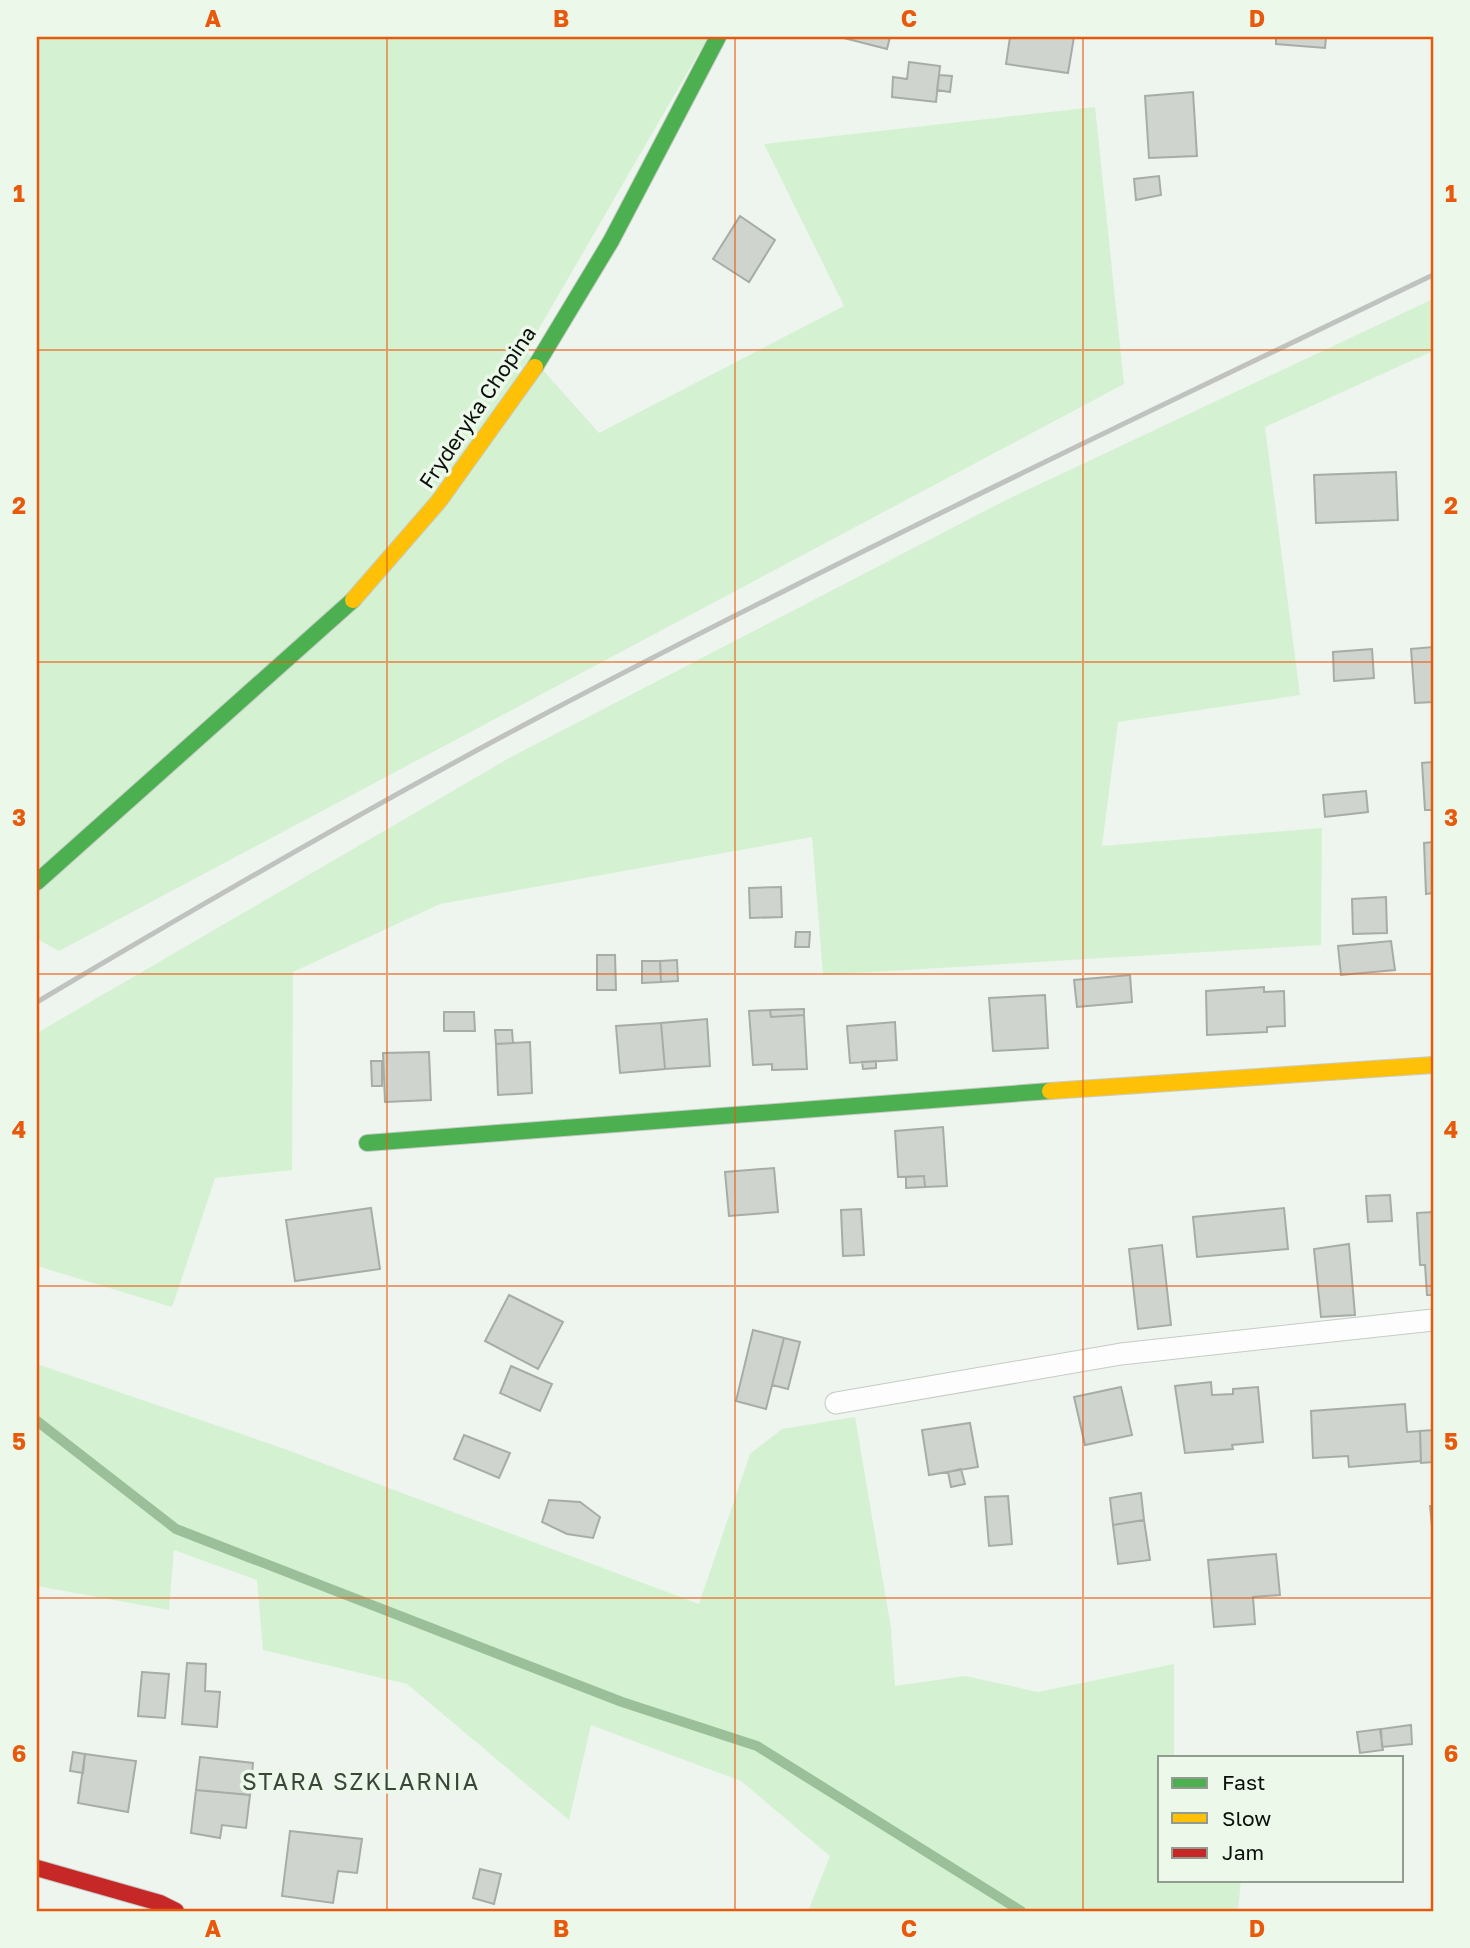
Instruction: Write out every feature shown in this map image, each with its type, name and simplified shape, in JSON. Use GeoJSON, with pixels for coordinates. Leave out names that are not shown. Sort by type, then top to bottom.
{"type":"FeatureCollection","features":[{"type":"Feature","properties":{"kind":"street","name":"Fryderyka Chopina"},"geometry":{"type":"LineString","coordinates":[[37,883],[301,649],[390,561],[464,471],[538,359],[624,218],[672,131],[718,37]]}},
{"type":"Feature","properties":{"kind":"street"},"geometry":{"type":"LineString","coordinates":[[367,1143],[755,1111],[1433,1065]]}},
{"type":"Feature","properties":{"kind":"street"},"geometry":{"type":"LineString","coordinates":[[37,1868],[160,1903],[176,1911]]}},
{"type":"Feature","properties":{"kind":"lane"},"geometry":{"type":"LineString","coordinates":[[836,1403],[1121,1354],[1433,1320]]}},
{"type":"Feature","properties":{"kind":"green space"},"geometry":{"type":"Polygon","coordinates":[[[37,37],[708,37],[526,351],[599,433],[844,306],[764,144],[1095,107],[1124,384],[59,951],[37,939],[37,37]]]}},
{"type":"Feature","properties":{"kind":"green space"},"geometry":{"type":"Polygon","coordinates":[[[1433,299],[1433,351],[1265,427],[1300,695],[1118,722],[1102,846],[1322,828],[1321,945],[823,975],[812,837],[440,904],[293,972],[292,1170],[215,1178],[172,1307],[37,1266],[37,1033],[511,757],[1006,500],[1433,299]]]}},
{"type":"Feature","properties":{"kind":"green space"},"geometry":{"type":"Polygon","coordinates":[[[37,1364],[282,1448],[699,1604],[750,1454],[782,1429],[855,1417],[891,1628],[895,1686],[965,1676],[1038,1692],[1174,1664],[1174,1756],[1158,1756],[1158,1882],[1241,1882],[1238,1911],[808,1911],[830,1856],[741,1781],[591,1725],[569,1820],[407,1684],[263,1650],[257,1580],[174,1550],[169,1610],[37,1586],[37,1364]]]}},
{"type":"Feature","properties":{"kind":"building"},"geometry":{"type":"Polygon","coordinates":[[[840,37],[890,37],[887,49],[840,37]]]}},
{"type":"Feature","properties":{"kind":"building"},"geometry":{"type":"Polygon","coordinates":[[[1010,37],[1074,37],[1068,73],[1006,64],[1010,37]]]}},
{"type":"Feature","properties":{"kind":"building"},"geometry":{"type":"Polygon","coordinates":[[[1276,37],[1326,37],[1325,48],[1276,44],[1276,37]]]}},
{"type":"Feature","properties":{"kind":"building"},"geometry":{"type":"Polygon","coordinates":[[[909,62],[940,66],[936,102],[892,97],[893,77],[907,79],[909,62]]]}},
{"type":"Feature","properties":{"kind":"building"},"geometry":{"type":"Polygon","coordinates":[[[939,75],[952,76],[950,92],[937,90],[939,75]]]}},
{"type":"Feature","properties":{"kind":"building"},"geometry":{"type":"Polygon","coordinates":[[[1193,92],[1197,156],[1149,158],[1145,96],[1193,92]]]}},
{"type":"Feature","properties":{"kind":"building"},"geometry":{"type":"Polygon","coordinates":[[[1159,176],[1161,195],[1136,200],[1134,179],[1159,176]]]}},
{"type":"Feature","properties":{"kind":"building"},"geometry":{"type":"Polygon","coordinates":[[[740,216],[775,240],[749,282],[713,259],[740,216]]]}},
{"type":"Feature","properties":{"kind":"building"},"geometry":{"type":"Polygon","coordinates":[[[1396,472],[1398,520],[1316,523],[1314,475],[1396,472]]]}},
{"type":"Feature","properties":{"kind":"building"},"geometry":{"type":"Polygon","coordinates":[[[1433,647],[1433,702],[1415,703],[1411,649],[1433,647]]]}},
{"type":"Feature","properties":{"kind":"building"},"geometry":{"type":"Polygon","coordinates":[[[1372,649],[1374,678],[1334,681],[1333,652],[1372,649]]]}},
{"type":"Feature","properties":{"kind":"building"},"geometry":{"type":"Polygon","coordinates":[[[1433,762],[1433,810],[1425,810],[1422,763],[1433,762]]]}},
{"type":"Feature","properties":{"kind":"building"},"geometry":{"type":"Polygon","coordinates":[[[1366,791],[1368,812],[1325,817],[1323,795],[1366,791]]]}},
{"type":"Feature","properties":{"kind":"building"},"geometry":{"type":"Polygon","coordinates":[[[1433,842],[1433,893],[1426,894],[1424,843],[1433,842]]]}},
{"type":"Feature","properties":{"kind":"building"},"geometry":{"type":"Polygon","coordinates":[[[781,887],[782,917],[750,918],[749,888],[781,887]]]}},
{"type":"Feature","properties":{"kind":"building"},"geometry":{"type":"Polygon","coordinates":[[[1386,897],[1387,933],[1353,934],[1352,899],[1386,897]]]}},
{"type":"Feature","properties":{"kind":"building"},"geometry":{"type":"Polygon","coordinates":[[[796,932],[810,932],[809,947],[795,947],[796,932]]]}},
{"type":"Feature","properties":{"kind":"building"},"geometry":{"type":"Polygon","coordinates":[[[1391,941],[1395,970],[1341,975],[1338,946],[1391,941]]]}},
{"type":"Feature","properties":{"kind":"building"},"geometry":{"type":"Polygon","coordinates":[[[597,955],[615,955],[616,990],[597,990],[597,955]]]}},
{"type":"Feature","properties":{"kind":"building"},"geometry":{"type":"Polygon","coordinates":[[[677,960],[678,981],[661,982],[660,961],[677,960]]]}},
{"type":"Feature","properties":{"kind":"building"},"geometry":{"type":"Polygon","coordinates":[[[642,961],[660,961],[661,982],[642,983],[642,961]]]}},
{"type":"Feature","properties":{"kind":"building"},"geometry":{"type":"Polygon","coordinates":[[[1130,975],[1132,1002],[1077,1007],[1074,980],[1130,975]]]}},
{"type":"Feature","properties":{"kind":"building"},"geometry":{"type":"Polygon","coordinates":[[[1264,987],[1264,992],[1284,991],[1285,1026],[1267,1027],[1267,1032],[1207,1035],[1206,991],[1264,987]]]}},
{"type":"Feature","properties":{"kind":"building"},"geometry":{"type":"Polygon","coordinates":[[[1045,995],[1048,1048],[993,1051],[989,998],[1045,995]]]}},
{"type":"Feature","properties":{"kind":"building"},"geometry":{"type":"Polygon","coordinates":[[[804,1009],[804,1015],[771,1017],[770,1010],[804,1009]]]}},
{"type":"Feature","properties":{"kind":"building"},"geometry":{"type":"Polygon","coordinates":[[[770,1010],[771,1017],[804,1015],[807,1069],[772,1070],[772,1064],[753,1065],[749,1011],[770,1010]]]}},
{"type":"Feature","properties":{"kind":"building"},"geometry":{"type":"Polygon","coordinates":[[[444,1012],[474,1012],[475,1031],[444,1031],[444,1012]]]}},
{"type":"Feature","properties":{"kind":"building"},"geometry":{"type":"Polygon","coordinates":[[[707,1019],[710,1066],[665,1069],[661,1023],[707,1019]]]}},
{"type":"Feature","properties":{"kind":"building"},"geometry":{"type":"Polygon","coordinates":[[[895,1022],[897,1060],[850,1063],[847,1026],[895,1022]]]}},
{"type":"Feature","properties":{"kind":"building"},"geometry":{"type":"Polygon","coordinates":[[[661,1023],[665,1069],[620,1073],[616,1026],[661,1023]]]}},
{"type":"Feature","properties":{"kind":"building"},"geometry":{"type":"Polygon","coordinates":[[[495,1030],[512,1030],[513,1043],[496,1044],[495,1030]]]}},
{"type":"Feature","properties":{"kind":"building"},"geometry":{"type":"Polygon","coordinates":[[[530,1042],[532,1093],[498,1095],[496,1044],[530,1042]]]}},
{"type":"Feature","properties":{"kind":"building"},"geometry":{"type":"Polygon","coordinates":[[[429,1052],[431,1100],[385,1102],[383,1053],[429,1052]]]}},
{"type":"Feature","properties":{"kind":"building"},"geometry":{"type":"Polygon","coordinates":[[[371,1061],[382,1061],[382,1086],[372,1086],[371,1061]]]}},
{"type":"Feature","properties":{"kind":"building"},"geometry":{"type":"Polygon","coordinates":[[[876,1061],[876,1068],[863,1069],[862,1062],[876,1061]]]}},
{"type":"Feature","properties":{"kind":"building"},"geometry":{"type":"Polygon","coordinates":[[[943,1127],[947,1186],[925,1187],[924,1176],[898,1177],[895,1131],[943,1127]]]}},
{"type":"Feature","properties":{"kind":"building"},"geometry":{"type":"Polygon","coordinates":[[[774,1168],[778,1212],[729,1216],[725,1172],[774,1168]]]}},
{"type":"Feature","properties":{"kind":"building"},"geometry":{"type":"Polygon","coordinates":[[[924,1176],[925,1187],[906,1188],[906,1177],[924,1176]]]}},
{"type":"Feature","properties":{"kind":"building"},"geometry":{"type":"Polygon","coordinates":[[[1390,1195],[1392,1221],[1368,1222],[1366,1196],[1390,1195]]]}},
{"type":"Feature","properties":{"kind":"building"},"geometry":{"type":"Polygon","coordinates":[[[371,1208],[380,1269],[295,1281],[286,1220],[371,1208]]]}},
{"type":"Feature","properties":{"kind":"building"},"geometry":{"type":"Polygon","coordinates":[[[1284,1208],[1288,1249],[1197,1257],[1193,1217],[1284,1208]]]}},
{"type":"Feature","properties":{"kind":"building"},"geometry":{"type":"Polygon","coordinates":[[[861,1209],[864,1255],[843,1256],[841,1210],[861,1209]]]}},
{"type":"Feature","properties":{"kind":"building"},"geometry":{"type":"Polygon","coordinates":[[[1433,1212],[1433,1295],[1427,1295],[1425,1265],[1420,1265],[1417,1213],[1433,1212]]]}},
{"type":"Feature","properties":{"kind":"building"},"geometry":{"type":"Polygon","coordinates":[[[1349,1244],[1355,1315],[1321,1317],[1314,1249],[1349,1244]]]}},
{"type":"Feature","properties":{"kind":"building"},"geometry":{"type":"Polygon","coordinates":[[[1162,1245],[1171,1325],[1138,1329],[1129,1249],[1162,1245]]]}},
{"type":"Feature","properties":{"kind":"building"},"geometry":{"type":"Polygon","coordinates":[[[509,1295],[563,1322],[538,1369],[485,1341],[509,1295]]]}},
{"type":"Feature","properties":{"kind":"building"},"geometry":{"type":"Polygon","coordinates":[[[753,1330],[784,1338],[766,1409],[736,1401],[753,1330]]]}},
{"type":"Feature","properties":{"kind":"building"},"geometry":{"type":"Polygon","coordinates":[[[784,1338],[800,1342],[788,1389],[772,1385],[784,1338]]]}},
{"type":"Feature","properties":{"kind":"building"},"geometry":{"type":"Polygon","coordinates":[[[511,1366],[552,1384],[540,1411],[500,1393],[511,1366]]]}},
{"type":"Feature","properties":{"kind":"building"},"geometry":{"type":"Polygon","coordinates":[[[1211,1382],[1212,1395],[1233,1394],[1233,1389],[1258,1387],[1263,1442],[1232,1445],[1233,1449],[1185,1453],[1175,1386],[1211,1382]]]}},
{"type":"Feature","properties":{"kind":"building"},"geometry":{"type":"Polygon","coordinates":[[[1121,1387],[1132,1435],[1085,1445],[1074,1397],[1121,1387]]]}},
{"type":"Feature","properties":{"kind":"building"},"geometry":{"type":"Polygon","coordinates":[[[1405,1404],[1407,1432],[1420,1431],[1421,1461],[1349,1467],[1348,1456],[1313,1458],[1311,1411],[1405,1404]]]}},
{"type":"Feature","properties":{"kind":"building"},"geometry":{"type":"Polygon","coordinates":[[[970,1423],[978,1467],[929,1475],[922,1430],[970,1423]]]}},
{"type":"Feature","properties":{"kind":"building"},"geometry":{"type":"Polygon","coordinates":[[[1433,1430],[1433,1462],[1421,1463],[1420,1431],[1433,1430]]]}},
{"type":"Feature","properties":{"kind":"building"},"geometry":{"type":"Polygon","coordinates":[[[464,1435],[510,1453],[499,1478],[454,1459],[464,1435]]]}},
{"type":"Feature","properties":{"kind":"building"},"geometry":{"type":"Polygon","coordinates":[[[961,1469],[965,1484],[951,1487],[948,1472],[961,1469]]]}},
{"type":"Feature","properties":{"kind":"building"},"geometry":{"type":"Polygon","coordinates":[[[1141,1493],[1144,1520],[1113,1525],[1110,1498],[1141,1493]]]}},
{"type":"Feature","properties":{"kind":"building"},"geometry":{"type":"Polygon","coordinates":[[[1008,1496],[1012,1544],[989,1546],[985,1497],[1008,1496]]]}},
{"type":"Feature","properties":{"kind":"building"},"geometry":{"type":"Polygon","coordinates":[[[549,1500],[580,1502],[600,1517],[593,1538],[567,1534],[542,1522],[549,1500]]]}},
{"type":"Feature","properties":{"kind":"building"},"geometry":{"type":"Polygon","coordinates":[[[1430,1506],[1433,1506],[1433,1536],[1430,1506]]]}},
{"type":"Feature","properties":{"kind":"building"},"geometry":{"type":"Polygon","coordinates":[[[1144,1520],[1150,1560],[1118,1564],[1113,1525],[1144,1520]]]}},
{"type":"Feature","properties":{"kind":"building"},"geometry":{"type":"Polygon","coordinates":[[[1276,1554],[1280,1595],[1253,1597],[1255,1624],[1214,1627],[1208,1560],[1276,1554]]]}},
{"type":"Feature","properties":{"kind":"building"},"geometry":{"type":"Polygon","coordinates":[[[187,1663],[206,1664],[205,1691],[220,1692],[217,1727],[182,1724],[187,1663]]]}},
{"type":"Feature","properties":{"kind":"building"},"geometry":{"type":"Polygon","coordinates":[[[142,1672],[169,1674],[165,1718],[138,1716],[142,1672]]]}},
{"type":"Feature","properties":{"kind":"building"},"geometry":{"type":"Polygon","coordinates":[[[1411,1725],[1412,1744],[1382,1747],[1381,1729],[1411,1725]]]}},
{"type":"Feature","properties":{"kind":"building"},"geometry":{"type":"Polygon","coordinates":[[[1380,1729],[1383,1750],[1360,1753],[1357,1732],[1380,1729]]]}},
{"type":"Feature","properties":{"kind":"building"},"geometry":{"type":"Polygon","coordinates":[[[73,1752],[85,1754],[83,1773],[70,1771],[73,1752]]]}},
{"type":"Feature","properties":{"kind":"building"},"geometry":{"type":"Polygon","coordinates":[[[85,1754],[136,1761],[128,1812],[78,1803],[85,1754]]]}},
{"type":"Feature","properties":{"kind":"building"},"geometry":{"type":"Polygon","coordinates":[[[200,1757],[253,1763],[250,1795],[196,1790],[200,1757]]]}},
{"type":"Feature","properties":{"kind":"building"},"geometry":{"type":"Polygon","coordinates":[[[196,1790],[250,1795],[246,1828],[222,1825],[220,1838],[191,1833],[196,1790]]]}},
{"type":"Feature","properties":{"kind":"building"},"geometry":{"type":"Polygon","coordinates":[[[290,1831],[362,1839],[357,1873],[338,1871],[333,1903],[282,1896],[290,1831]]]}},
{"type":"Feature","properties":{"kind":"building"},"geometry":{"type":"Polygon","coordinates":[[[480,1869],[501,1874],[494,1904],[473,1898],[480,1869]]]}},
{"type":"Feature","properties":{"kind":"waterway"},"geometry":{"type":"LineString","coordinates":[[37,1421],[176,1529],[622,1702],[757,1746],[1021,1911]]}},
{"type":"Feature","properties":{"kind":"railway"},"geometry":{"type":"LineString","coordinates":[[37,1002],[349,821],[650,659],[984,492],[1433,275]]}},
{"type":"Feature","properties":{"kind":"traffic: fast"},"geometry":{"type":"LineString","coordinates":[[535,367],[611,241],[718,37]]}},
{"type":"Feature","properties":{"kind":"traffic: fast"},"geometry":{"type":"LineString","coordinates":[[37,882],[353,600]]}},
{"type":"Feature","properties":{"kind":"traffic: fast"},"geometry":{"type":"LineString","coordinates":[[367,1143],[1050,1091]]}},
{"type":"Feature","properties":{"kind":"traffic: slow"},"geometry":{"type":"LineString","coordinates":[[353,600],[439,501],[535,367]]}},
{"type":"Feature","properties":{"kind":"traffic: slow"},"geometry":{"type":"LineString","coordinates":[[1050,1091],[1433,1065]]}},
{"type":"Feature","properties":{"kind":"traffic: jam"},"geometry":{"type":"LineString","coordinates":[[37,1868],[160,1903],[176,1911]]}},
{"type":"Feature","properties":{"kind":"district","name":"STARA SZKLARNIA"},"geometry":{"type":"Point","coordinates":[361,1781]}}]}
